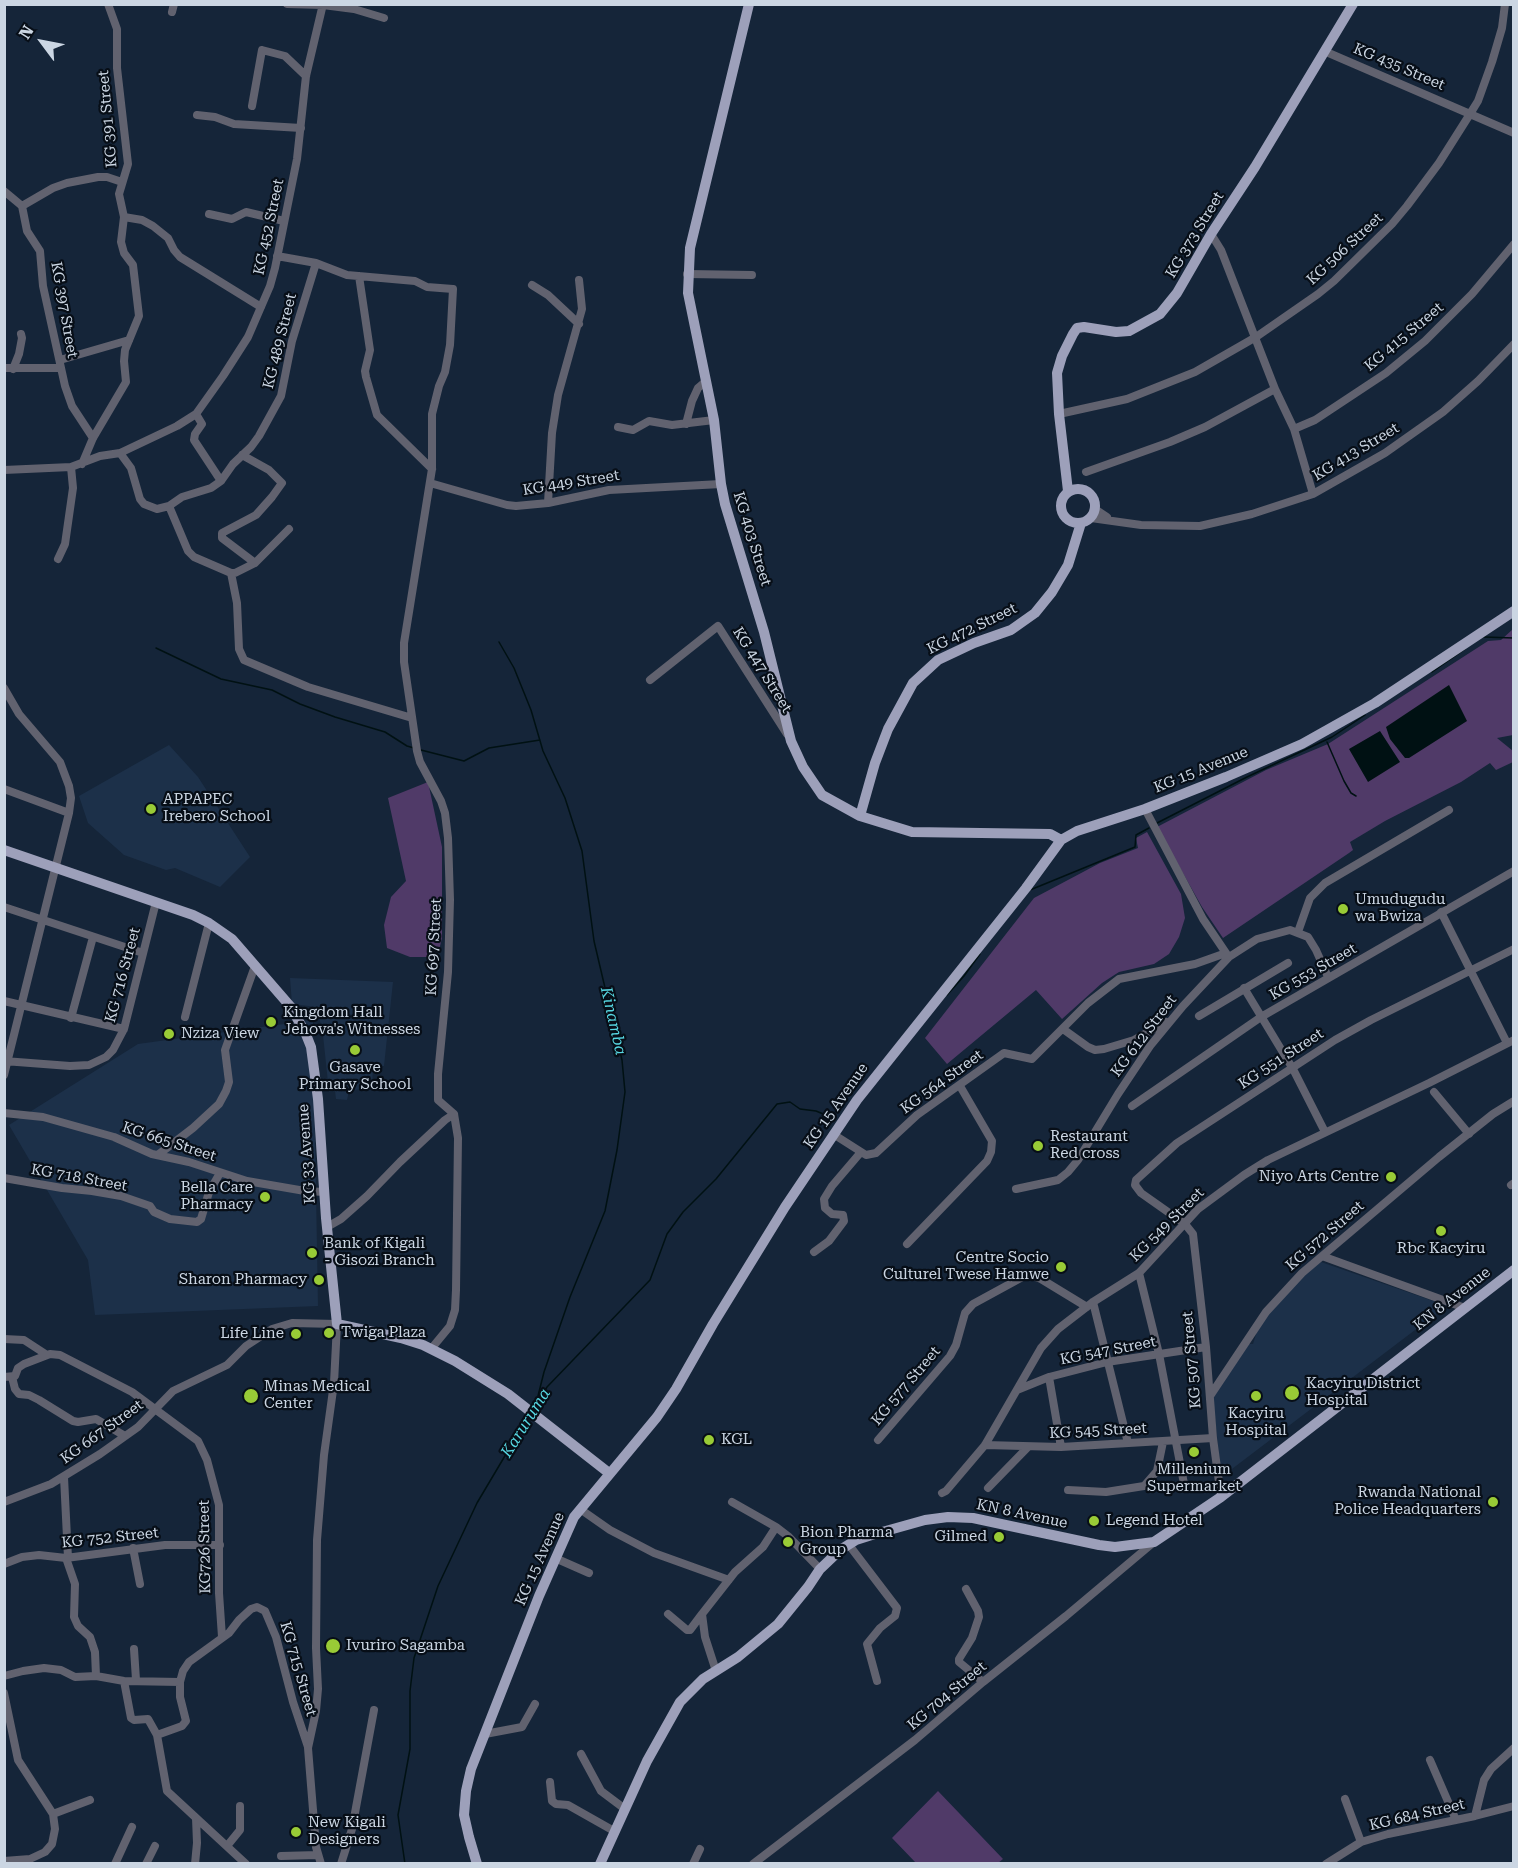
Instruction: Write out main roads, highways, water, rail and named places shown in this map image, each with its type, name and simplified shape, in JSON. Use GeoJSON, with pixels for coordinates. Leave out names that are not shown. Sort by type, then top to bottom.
{"type":"FeatureCollection","features":[{"type":"Feature","properties":{"kind":"main road","name":"KG 403 Street"},"geometry":{"type":"LineString","coordinates":[[749,4],[690,248],[687,274],[688,293],[714,420],[720,484],[764,632],[791,741],[803,767],[822,795],[860,816],[912,832],[1050,834],[1061,840]]}},
{"type":"Feature","properties":{"kind":"main road","name":"KG 373 Street"},"geometry":{"type":"LineString","coordinates":[[1073,490],[1067,478],[1059,414],[1057,372],[1062,356],[1077,328],[1084,327],[1116,333],[1129,331],[1160,314],[1177,293],[1353,4]]}},
{"type":"Feature","properties":{"kind":"main road"},"geometry":{"type":"LineString","coordinates":[[1073,490],[1090,493],[1095,501],[1084,518],[1063,515],[1060,506],[1063,497],[1073,490]]}},
{"type":"Feature","properties":{"kind":"main road","name":"KG 472 Street"},"geometry":{"type":"LineString","coordinates":[[860,816],[875,763],[888,729],[913,683],[927,669],[946,656],[1001,634],[1027,620],[1044,603],[1068,565],[1084,518]]}},
{"type":"Feature","properties":{"kind":"main road","name":"KG 15 Avenue"},"geometry":{"type":"LineString","coordinates":[[477,1863],[464,1815],[471,1769],[565,1534],[580,1509],[657,1417],[676,1389],[785,1207],[856,1100],[1026,888],[1061,840],[1077,831],[1145,808],[1251,766],[1326,731],[1375,703],[1514,611]]}},
{"type":"Feature","properties":{"kind":"main road","name":"KG 33 Avenue"},"geometry":{"type":"LineString","coordinates":[[4,850],[156,902],[209,923],[232,939],[290,1006],[303,1026],[311,1047],[318,1099],[327,1227],[337,1324],[401,1338],[431,1349],[460,1364],[508,1394],[609,1473]]}},
{"type":"Feature","properties":{"kind":"main road","name":"KN 8 Avenue"},"geometry":{"type":"LineString","coordinates":[[600,1863],[647,1761],[680,1702],[693,1688],[738,1657],[778,1623],[820,1569],[849,1545],[865,1537],[895,1528],[948,1517],[973,1518],[1115,1547],[1154,1542],[1221,1497],[1514,1270]]}},
{"type":"Feature","properties":{"kind":"waterway"},"geometry":{"type":"LineString","coordinates":[[1484,637],[1514,638]]}},
{"type":"Feature","properties":{"kind":"waterway","name":"Kinamba"},"geometry":{"type":"LineString","coordinates":[[499,642],[514,668],[531,710],[543,751],[565,798],[582,851],[594,941],[622,1060],[625,1092],[605,1211],[570,1297],[544,1372],[536,1404]]}},
{"type":"Feature","properties":{"kind":"waterway"},"geometry":{"type":"LineString","coordinates":[[156,648],[221,679],[272,690],[300,704],[385,732],[414,748]]}},
{"type":"Feature","properties":{"kind":"waterway"},"geometry":{"type":"LineString","coordinates":[[1432,672],[1465,649]]}},
{"type":"Feature","properties":{"kind":"waterway"},"geometry":{"type":"LineString","coordinates":[[1157,823],[1332,737],[1365,715]]}},
{"type":"Feature","properties":{"kind":"waterway"},"geometry":{"type":"LineString","coordinates":[[421,750],[464,761],[489,748],[540,740]]}},
{"type":"Feature","properties":{"kind":"waterway"},"geometry":{"type":"LineString","coordinates":[[1327,742],[1344,781],[1351,793],[1356,796]]}},
{"type":"Feature","properties":{"kind":"waterway"},"geometry":{"type":"LineString","coordinates":[[1030,890],[1135,847],[1136,835],[1149,828]]}},
{"type":"Feature","properties":{"kind":"waterway"},"geometry":{"type":"LineString","coordinates":[[947,995],[980,954]]}},
{"type":"Feature","properties":{"kind":"waterway","name":"Karuruma"},"geometry":{"type":"LineString","coordinates":[[534,1408],[547,1387],[650,1280],[667,1234],[683,1212],[716,1179],[777,1104],[790,1102],[800,1109],[816,1111],[833,1118]]}},
{"type":"Feature","properties":{"kind":"waterway","name":"Karuruma"},"geometry":{"type":"LineString","coordinates":[[405,1864],[398,1815],[410,1749],[410,1691],[414,1658],[438,1586],[477,1503],[528,1417]]}},
{"type":"Feature","properties":{"kind":"place","name":"APPAPEC Irebero School"},"geometry":{"type":"Point","coordinates":[151,809]}},
{"type":"Feature","properties":{"kind":"place","name":"Umudugudu wa Bwiza"},"geometry":{"type":"Point","coordinates":[1343,909]}},
{"type":"Feature","properties":{"kind":"place","name":"Kingdom Hall Jehova's Witnesses"},"geometry":{"type":"Point","coordinates":[271,1022]}},
{"type":"Feature","properties":{"kind":"place","name":"Nziza View"},"geometry":{"type":"Point","coordinates":[169,1034]}},
{"type":"Feature","properties":{"kind":"place","name":"Gasave Primary School"},"geometry":{"type":"Point","coordinates":[355,1050]}},
{"type":"Feature","properties":{"kind":"place","name":"Restaurant Red cross"},"geometry":{"type":"Point","coordinates":[1038,1146]}},
{"type":"Feature","properties":{"kind":"place","name":"Niyo Arts Centre"},"geometry":{"type":"Point","coordinates":[1391,1177]}},
{"type":"Feature","properties":{"kind":"place","name":"Bella Care Pharmacy"},"geometry":{"type":"Point","coordinates":[265,1197]}},
{"type":"Feature","properties":{"kind":"place","name":"Rbc Kacyiru"},"geometry":{"type":"Point","coordinates":[1441,1231]}},
{"type":"Feature","properties":{"kind":"place","name":"Bank of Kigali - Gisozi Branch"},"geometry":{"type":"Point","coordinates":[312,1253]}},
{"type":"Feature","properties":{"kind":"place","name":"Centre Socio Culturel Twese Hamwe"},"geometry":{"type":"Point","coordinates":[1061,1267]}},
{"type":"Feature","properties":{"kind":"place","name":"Sharon Pharmacy"},"geometry":{"type":"Point","coordinates":[319,1280]}},
{"type":"Feature","properties":{"kind":"place","name":"Twiga Plaza"},"geometry":{"type":"Point","coordinates":[329,1333]}},
{"type":"Feature","properties":{"kind":"place","name":"Life Line"},"geometry":{"type":"Point","coordinates":[296,1334]}},
{"type":"Feature","properties":{"kind":"place","name":"Kacyiru District Hospital"},"geometry":{"type":"Point","coordinates":[1292,1393]}},
{"type":"Feature","properties":{"kind":"place","name":"Minas Medical Center"},"geometry":{"type":"Point","coordinates":[251,1396]}},
{"type":"Feature","properties":{"kind":"place","name":"Kacyiru Hospital"},"geometry":{"type":"Point","coordinates":[1256,1396]}},
{"type":"Feature","properties":{"kind":"place","name":"KGL"},"geometry":{"type":"Point","coordinates":[709,1440]}},
{"type":"Feature","properties":{"kind":"place","name":"Millenium Supermarket"},"geometry":{"type":"Point","coordinates":[1194,1452]}},
{"type":"Feature","properties":{"kind":"place","name":"Rwanda National Police Headquarters"},"geometry":{"type":"Point","coordinates":[1493,1502]}},
{"type":"Feature","properties":{"kind":"place","name":"Legend Hotel"},"geometry":{"type":"Point","coordinates":[1094,1521]}},
{"type":"Feature","properties":{"kind":"place","name":"Gilmed"},"geometry":{"type":"Point","coordinates":[999,1537]}},
{"type":"Feature","properties":{"kind":"place","name":"Bion Pharma Group"},"geometry":{"type":"Point","coordinates":[788,1542]}},
{"type":"Feature","properties":{"kind":"place","name":"Ivuriro Sagamba"},"geometry":{"type":"Point","coordinates":[333,1646]}},
{"type":"Feature","properties":{"kind":"place","name":"New Kigali Designers"},"geometry":{"type":"Point","coordinates":[296,1832]}}]}
